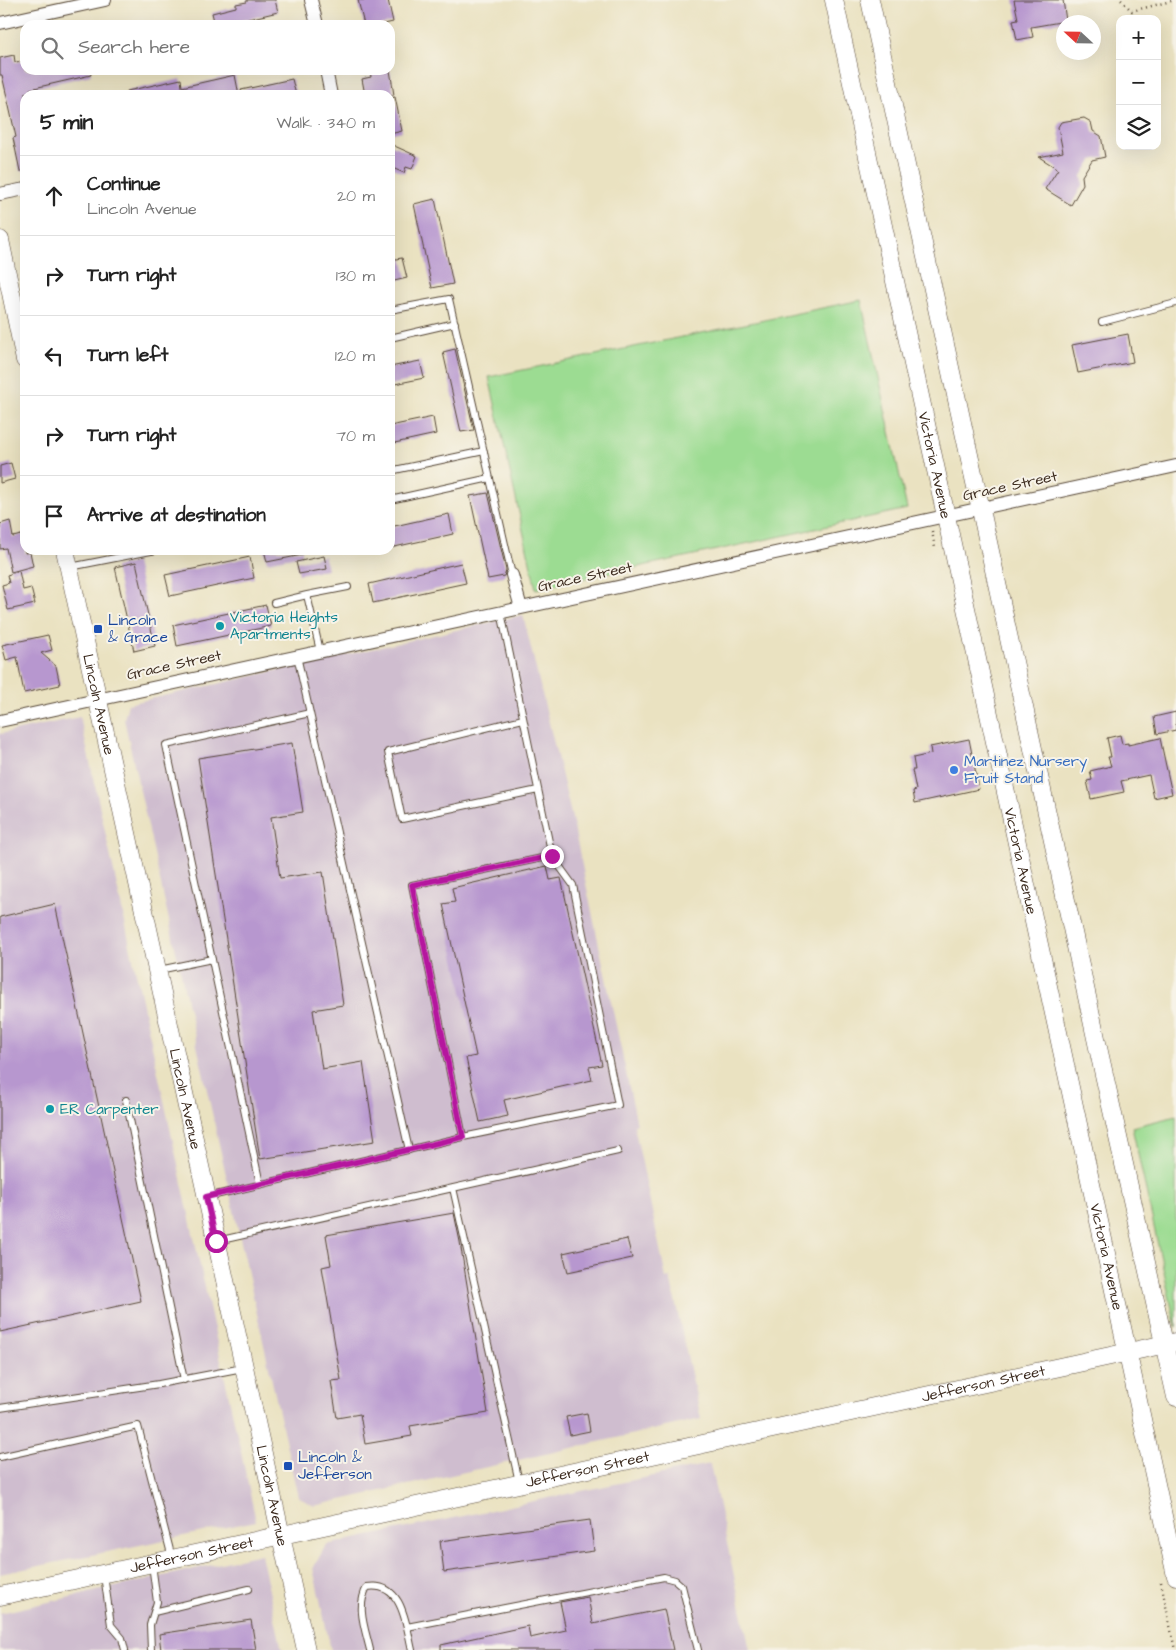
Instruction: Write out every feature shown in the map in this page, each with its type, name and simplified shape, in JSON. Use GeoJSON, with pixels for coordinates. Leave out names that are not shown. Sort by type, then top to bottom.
{"type":"FeatureCollection","features":[{"type":"Feature","properties":{"kind":"main road","name":"Victoria Avenue"},"geometry":{"type":"LineString","coordinates":[[834,0],[1176,1576]]}},
{"type":"Feature","properties":{"kind":"main road"},"geometry":{"type":"LineString","coordinates":[[870,0],[1099,1052],[1170,1343],[1176,1397]]}},
{"type":"Feature","properties":{"kind":"main road"},"geometry":{"type":"LineString","coordinates":[[0,240],[5,290],[20,342]]}},
{"type":"Feature","properties":{"kind":"main road","name":"Lincoln Avenue"},"geometry":{"type":"LineString","coordinates":[[67,558],[96,699],[306,1650]]}},
{"type":"Feature","properties":{"kind":"main road","name":"Jefferson Street"},"geometry":{"type":"LineString","coordinates":[[0,1596],[1170,1343]]}},
{"type":"Feature","properties":{"kind":"street"},"geometry":{"type":"LineString","coordinates":[[0,23],[105,0]]}},
{"type":"Feature","properties":{"kind":"street"},"geometry":{"type":"LineString","coordinates":[[312,0],[316,20]]}},
{"type":"Feature","properties":{"kind":"street"},"geometry":{"type":"LineString","coordinates":[[327,75],[330,90]]}},
{"type":"Feature","properties":{"kind":"street"},"geometry":{"type":"LineString","coordinates":[[0,194],[20,190]]}},
{"type":"Feature","properties":{"kind":"street","name":"Grace Street"},"geometry":{"type":"LineString","coordinates":[[0,721],[1176,466]]}},
{"type":"Feature","properties":{"kind":"street"},"geometry":{"type":"LineString","coordinates":[[512,575],[520,608]]}},
{"type":"Feature","properties":{"kind":"lane"},"geometry":{"type":"LineString","coordinates":[[395,309],[449,299],[512,575]]}},
{"type":"Feature","properties":{"kind":"lane"},"geometry":{"type":"LineString","coordinates":[[1102,322],[1176,304]]}},
{"type":"Feature","properties":{"kind":"lane"},"geometry":{"type":"LineString","coordinates":[[395,337],[455,323]]}},
{"type":"Feature","properties":{"kind":"lane"},"geometry":{"type":"LineString","coordinates":[[395,470],[484,451]]}},
{"type":"Feature","properties":{"kind":"lane"},"geometry":{"type":"LineString","coordinates":[[395,499],[490,478]]}},
{"type":"Feature","properties":{"kind":"lane"},"geometry":{"type":"LineString","coordinates":[[67,558],[100,555]]}},
{"type":"Feature","properties":{"kind":"lane"},"geometry":{"type":"LineString","coordinates":[[274,603],[348,587]]}},
{"type":"Feature","properties":{"kind":"lane"},"geometry":{"type":"LineString","coordinates":[[307,595],[320,651]]}},
{"type":"Feature","properties":{"kind":"lane"},"geometry":{"type":"LineString","coordinates":[[206,1197],[463,1137],[618,1105],[573,885],[552,856],[501,612]]}},
{"type":"Feature","properties":{"kind":"lane"},"geometry":{"type":"LineString","coordinates":[[297,656],[409,1150]]}},
{"type":"Feature","properties":{"kind":"lane"},"geometry":{"type":"LineString","coordinates":[[260,1184],[166,745],[310,713]]}},
{"type":"Feature","properties":{"kind":"lane"},"geometry":{"type":"LineString","coordinates":[[524,719],[388,752],[402,819],[538,790]]}},
{"type":"Feature","properties":{"kind":"lane"},"geometry":{"type":"LineString","coordinates":[[463,1137],[412,885],[552,856]]}},
{"type":"Feature","properties":{"kind":"lane"},"geometry":{"type":"LineString","coordinates":[[156,971],[212,959]]}},
{"type":"Feature","properties":{"kind":"lane"},"geometry":{"type":"LineString","coordinates":[[126,1100],[184,1380]]}},
{"type":"Feature","properties":{"kind":"lane"},"geometry":{"type":"LineString","coordinates":[[216,1241],[618,1151]]}},
{"type":"Feature","properties":{"kind":"lane"},"geometry":{"type":"LineString","coordinates":[[454,1188],[519,1484]]}},
{"type":"Feature","properties":{"kind":"lane"},"geometry":{"type":"LineString","coordinates":[[0,1408],[184,1380],[244,1367]]}},
{"type":"Feature","properties":{"kind":"lane"},"geometry":{"type":"LineString","coordinates":[[0,1456],[138,1426],[172,1559]]}},
{"type":"Feature","properties":{"kind":"lane"},"geometry":{"type":"LineString","coordinates":[[151,1650],[150,1625],[157,1602],[152,1563]]}},
{"type":"Feature","properties":{"kind":"lane"},"geometry":{"type":"LineString","coordinates":[[104,1574],[112,1625],[122,1638],[125,1650]]}},
{"type":"Feature","properties":{"kind":"lane"},"geometry":{"type":"LineString","coordinates":[[407,1627],[664,1577],[675,1580],[682,1586],[698,1650]]}},
{"type":"Feature","properties":{"kind":"lane"},"geometry":{"type":"LineString","coordinates":[[370,1650],[361,1611],[362,1596],[367,1586],[377,1585],[392,1594],[402,1605],[412,1650]]}},
{"type":"Feature","properties":{"kind":"lane"},"geometry":{"type":"LineString","coordinates":[[154,1612],[249,1589]]}},
{"type":"Feature","properties":{"kind":"path"},"geometry":{"type":"LineString","coordinates":[[1121,0],[1132,11],[1175,0]]}},
{"type":"Feature","properties":{"kind":"shaded area"},"geometry":{"type":"Polygon","coordinates":[[[523,615],[572,818],[637,1124],[634,1125],[666,1278],[670,1277],[701,1419],[314,1506],[298,1497],[124,719],[128,704],[523,615]]]}},
{"type":"Feature","properties":{"kind":"shaded area"},"geometry":{"type":"Polygon","coordinates":[[[80,717],[256,1521],[0,1574],[0,734],[80,717]]]}},
{"type":"Feature","properties":{"kind":"shaded area"},"geometry":{"type":"Polygon","coordinates":[[[710,1464],[750,1650],[331,1650],[313,1568],[326,1545],[710,1464]]]}},
{"type":"Feature","properties":{"kind":"shaded area"},"geometry":{"type":"Polygon","coordinates":[[[261,1554],[282,1650],[0,1650],[0,1613],[261,1554]]]}},
{"type":"Feature","properties":{"kind":"green space"},"geometry":{"type":"Polygon","coordinates":[[[861,300],[907,509],[536,589],[489,377],[861,300]]]}},
{"type":"Feature","properties":{"kind":"green space"},"geometry":{"type":"Polygon","coordinates":[[[1176,1116],[1176,1327],[1132,1127],[1176,1116]]]}},
{"type":"Feature","properties":{"kind":"building"},"geometry":{"type":"Polygon","coordinates":[[[247,0],[275,0],[278,12],[244,20],[214,20],[212,13],[247,2],[247,0]]]}},
{"type":"Feature","properties":{"kind":"building"},"geometry":{"type":"Polygon","coordinates":[[[358,0],[388,0],[393,20],[363,20],[358,0]]]}},
{"type":"Feature","properties":{"kind":"building"},"geometry":{"type":"Polygon","coordinates":[[[1014,0],[1063,0],[1065,15],[1056,15],[1056,23],[1031,27],[1033,37],[1017,40],[1013,20],[1018,19],[1014,0]]]}},
{"type":"Feature","properties":{"kind":"building"},"geometry":{"type":"Polygon","coordinates":[[[14,55],[15,62],[20,61],[20,75],[91,75],[30,90],[20,90],[20,171],[13,138],[16,137],[2,75],[0,75],[0,58],[14,55]]]}},
{"type":"Feature","properties":{"kind":"building"},"geometry":{"type":"Polygon","coordinates":[[[235,75],[238,90],[132,90],[181,79],[182,87],[235,75]]]}},
{"type":"Feature","properties":{"kind":"building"},"geometry":{"type":"Polygon","coordinates":[[[371,75],[391,75],[393,90],[364,90],[362,79],[371,77],[371,75]]]}},
{"type":"Feature","properties":{"kind":"building"},"geometry":{"type":"Polygon","coordinates":[[[292,79],[295,90],[241,90],[292,79]]]}},
{"type":"Feature","properties":{"kind":"building"},"geometry":{"type":"Polygon","coordinates":[[[395,97],[402,131],[395,133],[395,97]]]}},
{"type":"Feature","properties":{"kind":"building"},"geometry":{"type":"Polygon","coordinates":[[[1084,118],[1091,122],[1093,131],[1101,136],[1105,157],[1092,160],[1082,176],[1083,184],[1071,205],[1045,189],[1058,169],[1039,157],[1063,152],[1058,127],[1061,122],[1084,118]]]}},
{"type":"Feature","properties":{"kind":"building"},"geometry":{"type":"Polygon","coordinates":[[[395,146],[417,156],[412,169],[406,167],[404,173],[395,169],[395,146]]]}},
{"type":"Feature","properties":{"kind":"building"},"geometry":{"type":"Polygon","coordinates":[[[435,199],[453,284],[432,288],[414,204],[435,199]]]}},
{"type":"Feature","properties":{"kind":"building"},"geometry":{"type":"Polygon","coordinates":[[[402,258],[407,278],[395,281],[395,259],[402,258]]]}},
{"type":"Feature","properties":{"kind":"building"},"geometry":{"type":"Polygon","coordinates":[[[1128,334],[1133,362],[1078,373],[1072,345],[1128,334]]]}},
{"type":"Feature","properties":{"kind":"building"},"geometry":{"type":"Polygon","coordinates":[[[455,349],[474,430],[461,432],[443,352],[455,349]]]}},
{"type":"Feature","properties":{"kind":"building"},"geometry":{"type":"Polygon","coordinates":[[[420,361],[424,378],[395,384],[395,366],[420,361]]]}},
{"type":"Feature","properties":{"kind":"building"},"geometry":{"type":"Polygon","coordinates":[[[433,417],[436,434],[395,443],[395,425],[433,417]]]}},
{"type":"Feature","properties":{"kind":"building"},"geometry":{"type":"Polygon","coordinates":[[[11,463],[15,479],[0,483],[0,466],[11,463]]]}},
{"type":"Feature","properties":{"kind":"building"},"geometry":{"type":"Polygon","coordinates":[[[488,493],[506,570],[504,576],[488,579],[470,496],[488,493]]]}},
{"type":"Feature","properties":{"kind":"building"},"geometry":{"type":"Polygon","coordinates":[[[449,514],[453,534],[395,547],[395,526],[449,514]]]}},
{"type":"Feature","properties":{"kind":"building"},"geometry":{"type":"Polygon","coordinates":[[[10,521],[13,537],[20,535],[20,555],[31,555],[33,566],[11,572],[6,548],[0,549],[0,524],[10,521]]]}},
{"type":"Feature","properties":{"kind":"building"},"geometry":{"type":"Polygon","coordinates":[[[265,555],[302,555],[267,562],[265,555]]]}},
{"type":"Feature","properties":{"kind":"building","name":"Victoria Heights Apartments"},"geometry":{"type":"Polygon","coordinates":[[[324,556],[327,569],[299,574],[296,562],[324,556]]]}},
{"type":"Feature","properties":{"kind":"building","name":"Victoria Heights Apartments"},"geometry":{"type":"Polygon","coordinates":[[[250,557],[254,578],[170,596],[165,575],[250,557]]]}},
{"type":"Feature","properties":{"kind":"building"},"geometry":{"type":"Polygon","coordinates":[[[136,562],[155,646],[134,651],[115,567],[136,562]]]}},
{"type":"Feature","properties":{"kind":"building","name":"Victoria Heights Apartments"},"geometry":{"type":"Polygon","coordinates":[[[461,563],[466,583],[373,603],[369,584],[461,563]]]}},
{"type":"Feature","properties":{"kind":"building"},"geometry":{"type":"Polygon","coordinates":[[[19,571],[23,590],[31,588],[35,604],[8,610],[2,585],[9,583],[7,575],[19,571]]]}},
{"type":"Feature","properties":{"kind":"building","name":"Victoria Heights Apartments"},"geometry":{"type":"Polygon","coordinates":[[[266,605],[271,626],[177,646],[173,625],[266,605]]]}},
{"type":"Feature","properties":{"kind":"building"},"geometry":{"type":"Polygon","coordinates":[[[48,635],[52,650],[41,653],[56,666],[60,685],[24,693],[17,657],[6,660],[2,645],[48,635]]]}},
{"type":"Feature","properties":{"kind":"building"},"geometry":{"type":"Polygon","coordinates":[[[1176,712],[1176,730],[1157,734],[1154,717],[1176,712]]]}},
{"type":"Feature","properties":{"kind":"building"},"geometry":{"type":"Polygon","coordinates":[[[1120,735],[1122,744],[1128,743],[1128,745],[1160,738],[1172,794],[1154,798],[1149,775],[1121,781],[1124,792],[1091,799],[1087,781],[1092,780],[1090,771],[1111,766],[1108,757],[1111,757],[1107,738],[1120,735]]]}},
{"type":"Feature","properties":{"kind":"building"},"geometry":{"type":"Polygon","coordinates":[[[969,739],[979,789],[915,803],[913,791],[916,790],[912,770],[915,770],[913,758],[931,754],[930,747],[969,739]]]}},
{"type":"Feature","properties":{"kind":"building"},"geometry":{"type":"Polygon","coordinates":[[[292,743],[303,812],[271,817],[280,878],[323,872],[343,1005],[313,1010],[322,1069],[363,1062],[375,1141],[260,1159],[198,758],[292,743]]]}},
{"type":"Feature","properties":{"kind":"building"},"geometry":{"type":"Polygon","coordinates":[[[547,866],[550,880],[561,878],[602,1065],[589,1067],[592,1080],[504,1100],[508,1116],[480,1122],[466,1058],[476,1056],[443,904],[455,902],[452,888],[547,866]]]}},
{"type":"Feature","properties":{"kind":"building","name":"ER Carpenter"},"geometry":{"type":"Polygon","coordinates":[[[55,904],[141,1301],[0,1332],[0,917],[55,904]]]}},
{"type":"Feature","properties":{"kind":"building"},"geometry":{"type":"Polygon","coordinates":[[[454,1213],[488,1413],[410,1426],[412,1436],[365,1444],[360,1414],[337,1418],[331,1381],[341,1380],[322,1267],[331,1265],[326,1235],[454,1213]]]}},
{"type":"Feature","properties":{"kind":"building"},"geometry":{"type":"Polygon","coordinates":[[[627,1239],[632,1258],[568,1272],[563,1253],[627,1239]]]}},
{"type":"Feature","properties":{"kind":"building"},"geometry":{"type":"Polygon","coordinates":[[[587,1413],[590,1431],[570,1435],[566,1417],[587,1413]]]}},
{"type":"Feature","properties":{"kind":"building"},"geometry":{"type":"Polygon","coordinates":[[[590,1520],[594,1551],[444,1572],[440,1541],[590,1520]]]}},
{"type":"Feature","properties":{"kind":"building"},"geometry":{"type":"Polygon","coordinates":[[[588,1597],[593,1624],[664,1609],[673,1650],[441,1650],[441,1645],[528,1626],[530,1638],[566,1630],[560,1602],[588,1597]]]}},
{"type":"Feature","properties":{"kind":"building"},"geometry":{"type":"Polygon","coordinates":[[[251,1620],[256,1650],[161,1650],[159,1634],[251,1620]]]}},
{"type":"Feature","properties":{"kind":"place","name":"Victoria Heights Apartments"},"geometry":{"type":"Point","coordinates":[220,626]}},
{"type":"Feature","properties":{"kind":"place","name":"Lincoln & Grace"},"geometry":{"type":"Point","coordinates":[98,629]}},
{"type":"Feature","properties":{"kind":"place","name":"Martinez Nursery Fruit Stand"},"geometry":{"type":"Point","coordinates":[954,770]}},
{"type":"Feature","properties":{"kind":"place","name":"ER Carpenter"},"geometry":{"type":"Point","coordinates":[50,1109]}},
{"type":"Feature","properties":{"kind":"place","name":"Lincoln & Jefferson"},"geometry":{"type":"Point","coordinates":[288,1466]}},
{"type":"Feature","properties":{"kind":"route"},"geometry":{"type":"LineString","coordinates":[[216,1241],[206,1197],[463,1137],[412,885],[552,856]]}}]}
